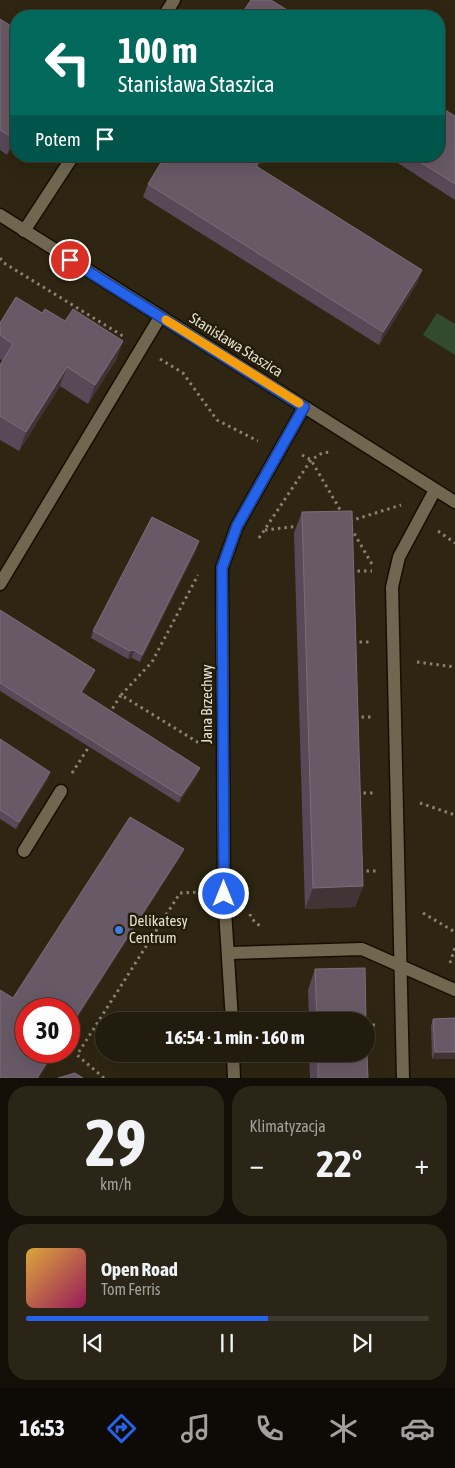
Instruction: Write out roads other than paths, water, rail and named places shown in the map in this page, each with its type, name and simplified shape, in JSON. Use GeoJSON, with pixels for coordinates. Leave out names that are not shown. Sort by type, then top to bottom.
{"type":"FeatureCollection","features":[{"type":"Feature","properties":{"kind":"street"},"geometry":{"type":"LineString","coordinates":[[24,231],[69,162]]}},
{"type":"Feature","properties":{"kind":"street","name":"Stanisława Staszica"},"geometry":{"type":"LineString","coordinates":[[0,215],[455,502]]}},
{"type":"Feature","properties":{"kind":"street"},"geometry":{"type":"LineString","coordinates":[[0,584],[160,316]]}},
{"type":"Feature","properties":{"kind":"street","name":"Jana Brzechwy"},"geometry":{"type":"LineString","coordinates":[[231,1012],[224,894],[222,568],[237,526],[304,407]]}},
{"type":"Feature","properties":{"kind":"street"},"geometry":{"type":"LineString","coordinates":[[403,1078],[392,587],[399,557],[435,490]]}},
{"type":"Feature","properties":{"kind":"street"},"geometry":{"type":"LineString","coordinates":[[24,851],[61,791]]}},
{"type":"Feature","properties":{"kind":"street"},"geometry":{"type":"LineString","coordinates":[[228,953],[362,949],[455,990]]}},
{"type":"Feature","properties":{"kind":"street"},"geometry":{"type":"LineString","coordinates":[[233,1062],[234,1078]]}},
{"type":"Feature","properties":{"kind":"place","name":"Delikatesy Centrum"},"geometry":{"type":"Point","coordinates":[119,930]}}]}
